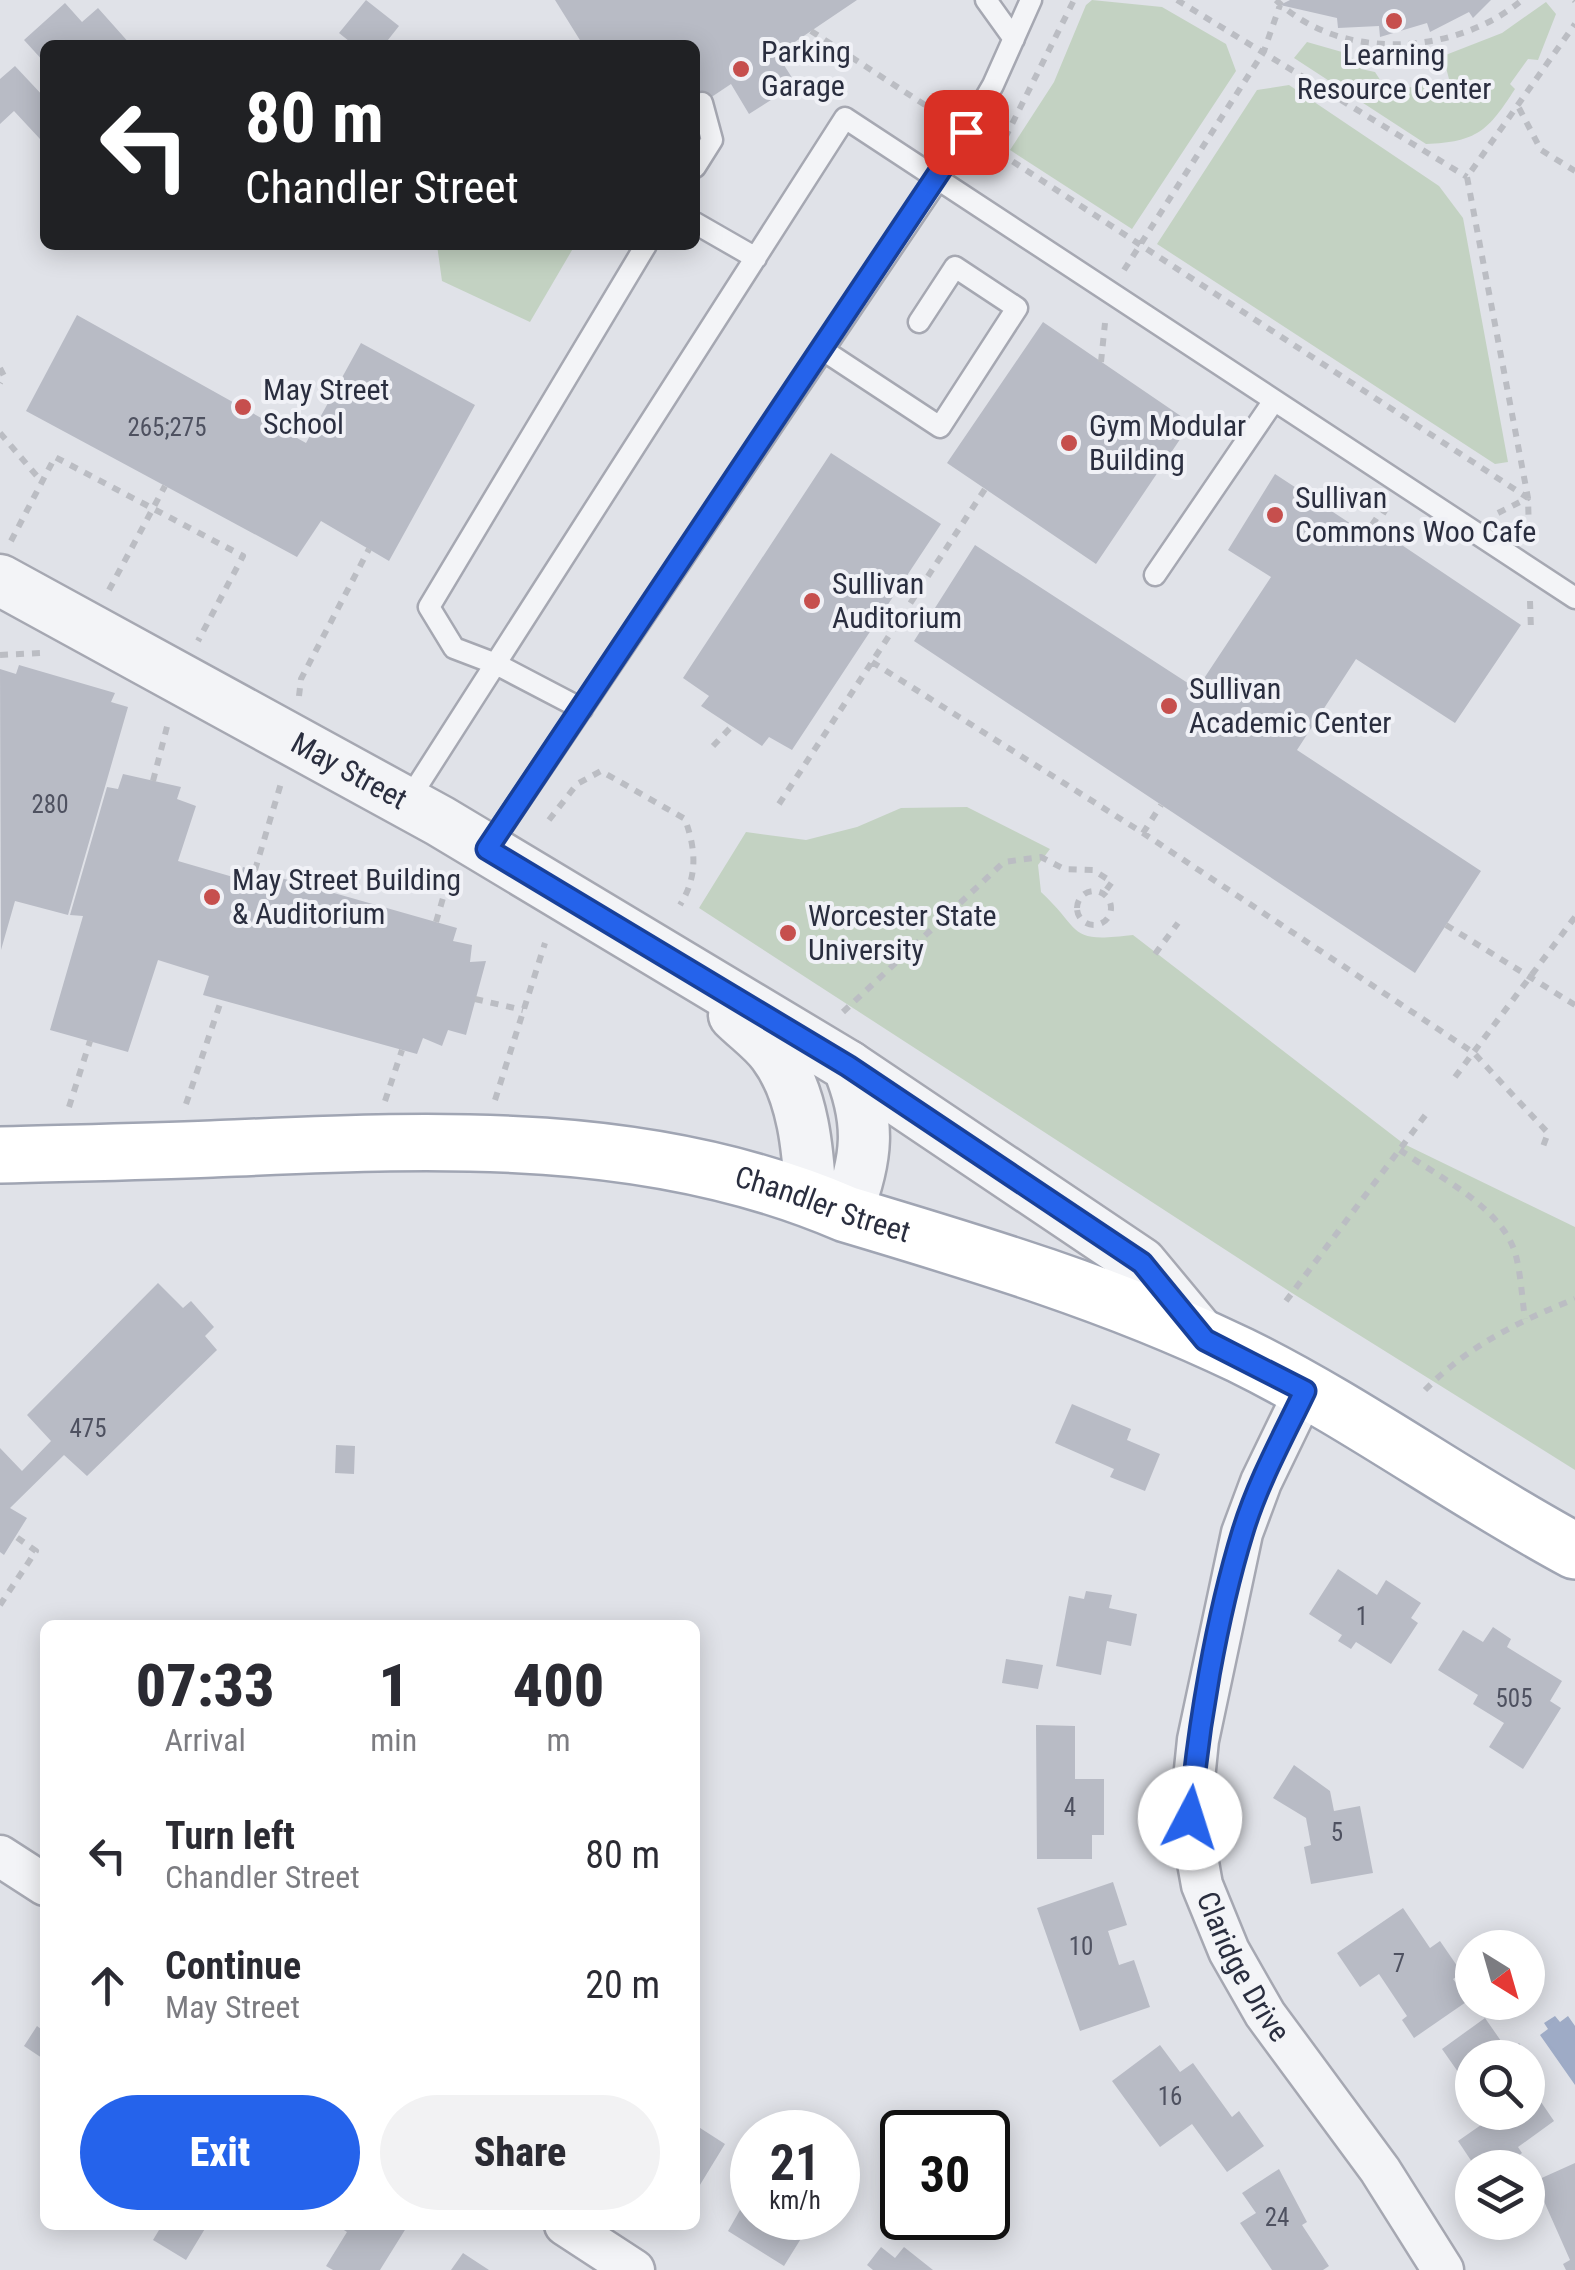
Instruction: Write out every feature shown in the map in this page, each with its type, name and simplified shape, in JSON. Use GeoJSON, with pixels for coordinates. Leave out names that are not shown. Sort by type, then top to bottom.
{"type":"FeatureCollection","features":[{"type":"Feature","properties":{"kind":"main road","name":"Chandler Street"},"geometry":{"type":"LineString","coordinates":[[0,1156],[455,1140],[560,1144],[666,1161],[828,1206],[1064,1280],[1205,1340],[1305,1391],[1575,1551]]}},
{"type":"Feature","properties":{"kind":"street","name":"May Street"},"geometry":{"type":"LineString","coordinates":[[4,563],[848,1066],[1142,1263],[1205,1340]]}},
{"type":"Feature","properties":{"kind":"street","name":"May Street"},"geometry":{"type":"LineString","coordinates":[[691,974],[775,1054],[795,1098],[828,1206]]}},
{"type":"Feature","properties":{"kind":"street"},"geometry":{"type":"LineString","coordinates":[[828,1206],[864,1169],[864,1104],[848,1066]]}},
{"type":"Feature","properties":{"kind":"street","name":"Claridge Drive"},"geometry":{"type":"LineString","coordinates":[[1305,1391],[1261,1482],[1242,1533],[1198,1740],[1190,1818],[1202,1885],[1238,1967],[1265,2014],[1380,2170],[1443,2270]]}},
{"type":"Feature","properties":{"kind":"street"},"geometry":{"type":"LineString","coordinates":[[0,1856],[40,1881]]}},
{"type":"Feature","properties":{"kind":"street"},"geometry":{"type":"LineString","coordinates":[[573,2230],[634,2270]]}},
{"type":"Feature","properties":{"kind":"lane"},"geometry":{"type":"LineString","coordinates":[[986,0],[1014,40]]}},
{"type":"Feature","properties":{"kind":"lane"},"geometry":{"type":"LineString","coordinates":[[487,849],[939,178],[1014,40],[1031,0]]}},
{"type":"Feature","properties":{"kind":"lane"},"geometry":{"type":"LineString","coordinates":[[700,159],[712,140],[702,103]]}},
{"type":"Feature","properties":{"kind":"lane"},"geometry":{"type":"LineString","coordinates":[[407,802],[845,118],[1575,598]]}},
{"type":"Feature","properties":{"kind":"lane"},"geometry":{"type":"LineString","coordinates":[[700,225],[756,258]]}},
{"type":"Feature","properties":{"kind":"lane"},"geometry":{"type":"LineString","coordinates":[[582,708],[496,664],[454,648],[429,606],[643,250]]}},
{"type":"Feature","properties":{"kind":"lane"},"geometry":{"type":"LineString","coordinates":[[823,350],[940,427],[1017,308],[955,267],[919,322]]}},
{"type":"Feature","properties":{"kind":"lane"},"geometry":{"type":"LineString","coordinates":[[1155,575],[1273,402]]}},
{"type":"Feature","properties":{"kind":"path"},"geometry":{"type":"LineString","coordinates":[[998,152],[1074,0]]}},
{"type":"Feature","properties":{"kind":"path"},"geometry":{"type":"LineString","coordinates":[[1178,0],[1467,176],[1528,498]]}},
{"type":"Feature","properties":{"kind":"path"},"geometry":{"type":"LineString","coordinates":[[1101,362],[1108,294],[1264,52],[1278,2],[1332,34],[1390,45],[1448,39],[1503,16],[1522,0]]}},
{"type":"Feature","properties":{"kind":"path"},"geometry":{"type":"LineString","coordinates":[[1467,176],[1519,108],[1575,24]]}},
{"type":"Feature","properties":{"kind":"path"},"geometry":{"type":"LineString","coordinates":[[811,31],[1528,498]]}},
{"type":"Feature","properties":{"kind":"path"},"geometry":{"type":"LineString","coordinates":[[1519,108],[1541,150],[1575,171]]}},
{"type":"Feature","properties":{"kind":"path"},"geometry":{"type":"LineString","coordinates":[[0,368],[4,376],[0,383]]}},
{"type":"Feature","properties":{"kind":"path"},"geometry":{"type":"LineString","coordinates":[[0,434],[42,482]]}},
{"type":"Feature","properties":{"kind":"path"},"geometry":{"type":"LineString","coordinates":[[4,563],[55,457],[243,556],[196,644]]}},
{"type":"Feature","properties":{"kind":"path"},"geometry":{"type":"LineString","coordinates":[[105,597],[165,486]]}},
{"type":"Feature","properties":{"kind":"path"},"geometry":{"type":"LineString","coordinates":[[779,804],[985,489]]}},
{"type":"Feature","properties":{"kind":"path"},"geometry":{"type":"LineString","coordinates":[[1468,528],[1528,498]]}},
{"type":"Feature","properties":{"kind":"path"},"geometry":{"type":"LineString","coordinates":[[1372,525],[1382,510],[1396,519]]}},
{"type":"Feature","properties":{"kind":"path"},"geometry":{"type":"LineString","coordinates":[[299,700],[301,679],[369,549]]}},
{"type":"Feature","properties":{"kind":"path"},"geometry":{"type":"LineString","coordinates":[[0,655],[24,651],[56,656]]}},
{"type":"Feature","properties":{"kind":"path"},"geometry":{"type":"LineString","coordinates":[[872,662],[1143,833],[1474,1054],[1548,1133],[1541,1152]]}},
{"type":"Feature","properties":{"kind":"path"},"geometry":{"type":"LineString","coordinates":[[153,781],[171,711]]}},
{"type":"Feature","properties":{"kind":"path"},"geometry":{"type":"LineString","coordinates":[[713,746],[732,726]]}},
{"type":"Feature","properties":{"kind":"path"},"geometry":{"type":"LineString","coordinates":[[549,820],[577,784],[601,771],[685,818],[694,856],[692,884],[680,905]]}},
{"type":"Feature","properties":{"kind":"path"},"geometry":{"type":"LineString","coordinates":[[255,870],[283,775]]}},
{"type":"Feature","properties":{"kind":"path"},"geometry":{"type":"LineString","coordinates":[[1143,833],[1161,806]]}},
{"type":"Feature","properties":{"kind":"path"},"geometry":{"type":"LineString","coordinates":[[842,1013],[1004,862],[1041,857],[1064,869],[1093,870],[1112,882],[1104,893]]}},
{"type":"Feature","properties":{"kind":"path"},"geometry":{"type":"LineString","coordinates":[[1204,888],[1211,878]]}},
{"type":"Feature","properties":{"kind":"path"},"geometry":{"type":"LineString","coordinates":[[436,922],[448,881]]}},
{"type":"Feature","properties":{"kind":"path"},"geometry":{"type":"LineString","coordinates":[[1092,891],[1104,893],[1112,908],[1107,919],[1098,925],[1082,920],[1078,911],[1082,896],[1092,891]]}},
{"type":"Feature","properties":{"kind":"path"},"geometry":{"type":"LineString","coordinates":[[1455,1077],[1575,917]]}},
{"type":"Feature","properties":{"kind":"path"},"geometry":{"type":"LineString","coordinates":[[1156,954],[1178,923]]}},
{"type":"Feature","properties":{"kind":"path"},"geometry":{"type":"LineString","coordinates":[[1446,925],[1575,1005]]}},
{"type":"Feature","properties":{"kind":"path"},"geometry":{"type":"LineString","coordinates":[[494,1102],[545,943]]}},
{"type":"Feature","properties":{"kind":"path"},"geometry":{"type":"LineString","coordinates":[[476,999],[523,1010]]}},
{"type":"Feature","properties":{"kind":"path"},"geometry":{"type":"LineString","coordinates":[[184,1108],[220,1001]]}},
{"type":"Feature","properties":{"kind":"path"},"geometry":{"type":"LineString","coordinates":[[68,1111],[90,1041]]}},
{"type":"Feature","properties":{"kind":"path"},"geometry":{"type":"LineString","coordinates":[[384,1102],[402,1050]]}},
{"type":"Feature","properties":{"kind":"path"},"geometry":{"type":"LineString","coordinates":[[1286,1300],[1427,1114]]}},
{"type":"Feature","properties":{"kind":"path"},"geometry":{"type":"LineString","coordinates":[[1400,1150],[1484,1211],[1504,1231],[1516,1253],[1525,1319]]}},
{"type":"Feature","properties":{"kind":"path"},"geometry":{"type":"LineString","coordinates":[[1425,1390],[1472,1348],[1525,1319],[1575,1299]]}},
{"type":"Feature","properties":{"kind":"path"},"geometry":{"type":"LineString","coordinates":[[0,1605],[36,1551],[15,1536]]}},
{"type":"Feature","properties":{"kind":"green space"},"geometry":{"type":"Polygon","coordinates":[[[1092,0],[1162,7],[1226,44],[1236,71],[1132,229],[1010,150],[1054,82],[1086,5],[1092,0]]]}},
{"type":"Feature","properties":{"kind":"green space"},"geometry":{"type":"Polygon","coordinates":[[[1546,2],[1556,14],[1538,60],[1528,59],[1510,84],[1515,89],[1480,132],[1458,140],[1426,144],[1294,58],[1307,42],[1349,54],[1361,69],[1375,72],[1388,92],[1449,79],[1443,56],[1502,33],[1546,2]]]}},
{"type":"Feature","properties":{"kind":"green space"},"geometry":{"type":"Polygon","coordinates":[[[1289,85],[1439,186],[1463,218],[1508,462],[1495,464],[1157,244],[1257,90],[1289,85]]]}},
{"type":"Feature","properties":{"kind":"green space"},"geometry":{"type":"Polygon","coordinates":[[[438,250],[572,250],[530,322],[442,281],[438,250]]]}},
{"type":"Feature","properties":{"kind":"green space"},"geometry":{"type":"Polygon","coordinates":[[[967,807],[1050,849],[1038,865],[1041,892],[1078,932],[1096,937],[1133,935],[1404,1144],[1575,1227],[1575,1470],[1292,1293],[699,908],[746,832],[806,840],[857,827],[901,808],[967,807]]]}},
{"type":"Feature","properties":{"kind":"water"},"geometry":{"type":"Polygon","coordinates":[[[1555,2016],[1560,2022],[1568,2016],[1575,2026],[1575,2085],[1540,2035],[1548,2029],[1544,2023],[1555,2016]]]}},
{"type":"Feature","properties":{"kind":"building"},"geometry":{"type":"Polygon","coordinates":[[[366,0],[399,26],[388,40],[348,40],[339,33],[366,0]]]}},
{"type":"Feature","properties":{"kind":"building","name":"Parking Garage"},"geometry":{"type":"Polygon","coordinates":[[[555,0],[857,0],[777,54],[796,84],[749,114],[731,84],[700,105],[700,40],[580,40],[555,0]]]}},
{"type":"Feature","properties":{"kind":"building","name":"Learning Resource Center"},"geometry":{"type":"Polygon","coordinates":[[[1290,0],[1491,0],[1473,18],[1469,12],[1430,32],[1427,23],[1380,37],[1379,26],[1338,28],[1337,18],[1280,5],[1290,0]]]}},
{"type":"Feature","properties":{"kind":"building"},"geometry":{"type":"Polygon","coordinates":[[[65,3],[82,22],[98,8],[127,40],[40,40],[40,58],[24,40],[65,3]]]}},
{"type":"Feature","properties":{"kind":"building"},"geometry":{"type":"Polygon","coordinates":[[[15,66],[40,93],[40,139],[14,111],[0,124],[0,79],[15,66]]]}},
{"type":"Feature","properties":{"kind":"building"},"geometry":{"type":"Polygon","coordinates":[[[77,315],[306,443],[361,343],[475,405],[389,561],[321,521],[297,557],[26,411],[77,315]]]}},
{"type":"Feature","properties":{"kind":"building","name":"Gym Modular Building"},"geometry":{"type":"Polygon","coordinates":[[[1043,322],[1191,423],[1096,564],[947,463],[1043,322]]]}},
{"type":"Feature","properties":{"kind":"building","name":"Sullivan Auditorium"},"geometry":{"type":"Polygon","coordinates":[[[831,453],[941,524],[792,750],[769,737],[762,746],[701,706],[709,696],[683,678],[831,453]]]}},
{"type":"Feature","properties":{"kind":"building","name":"Sullivan Academic Center"},"geometry":{"type":"Polygon","coordinates":[[[1275,474],[1368,535],[1372,525],[1521,625],[1455,723],[1356,659],[1297,750],[1481,871],[1415,973],[914,641],[975,545],[1197,689],[1271,577],[1228,550],[1275,474]]]}},
{"type":"Feature","properties":{"kind":"building"},"geometry":{"type":"Polygon","coordinates":[[[19,665],[115,693],[111,702],[128,707],[68,915],[15,901],[1,950],[0,669],[16,674],[19,665]]]}},
{"type":"Feature","properties":{"kind":"building","name":"May Street Building & Auditorium"},"geometry":{"type":"Polygon","coordinates":[[[123,774],[181,787],[177,799],[196,806],[178,861],[240,879],[243,867],[457,928],[453,941],[472,945],[470,962],[486,961],[466,1035],[448,1030],[442,1046],[423,1038],[417,1054],[203,995],[209,976],[158,960],[128,1052],[50,1030],[83,916],[70,915],[107,787],[118,789],[123,774]]]}},
{"type":"Feature","properties":{"kind":"building"},"geometry":{"type":"Polygon","coordinates":[[[158,1283],[183,1308],[191,1301],[214,1327],[205,1336],[217,1350],[87,1476],[64,1455],[10,1508],[27,1518],[4,1555],[0,1552],[0,1448],[22,1471],[51,1441],[27,1415],[158,1283]]]}},
{"type":"Feature","properties":{"kind":"building"},"geometry":{"type":"Polygon","coordinates":[[[1072,1404],[1131,1429],[1127,1440],[1160,1454],[1145,1491],[1110,1477],[1114,1469],[1055,1443],[1072,1404]]]}},
{"type":"Feature","properties":{"kind":"building"},"geometry":{"type":"Polygon","coordinates":[[[336,1445],[355,1446],[354,1474],[335,1473],[336,1445]]]}},
{"type":"Feature","properties":{"kind":"building"},"geometry":{"type":"Polygon","coordinates":[[[1338,1569],[1377,1595],[1386,1580],[1421,1603],[1411,1618],[1418,1623],[1391,1664],[1356,1642],[1351,1649],[1338,1641],[1342,1635],[1309,1614],[1338,1569]]]}},
{"type":"Feature","properties":{"kind":"building"},"geometry":{"type":"Polygon","coordinates":[[[1086,1591],[1112,1595],[1109,1608],[1137,1614],[1131,1646],[1107,1641],[1101,1675],[1056,1666],[1069,1596],[1084,1599],[1086,1591]]]}},
{"type":"Feature","properties":{"kind":"building"},"geometry":{"type":"Polygon","coordinates":[[[1493,1627],[1511,1639],[1507,1647],[1562,1681],[1550,1701],[1561,1708],[1523,1769],[1489,1747],[1504,1723],[1473,1704],[1478,1695],[1438,1670],[1463,1630],[1483,1642],[1493,1627]]]}},
{"type":"Feature","properties":{"kind":"building"},"geometry":{"type":"Polygon","coordinates":[[[1006,1659],[1043,1665],[1038,1689],[1002,1683],[1006,1659]]]}},
{"type":"Feature","properties":{"kind":"building"},"geometry":{"type":"Polygon","coordinates":[[[1036,1725],[1075,1726],[1075,1779],[1104,1779],[1104,1835],[1092,1835],[1092,1859],[1037,1859],[1036,1725]]]}},
{"type":"Feature","properties":{"kind":"building"},"geometry":{"type":"Polygon","coordinates":[[[1294,1765],[1330,1791],[1334,1811],[1360,1806],[1373,1873],[1311,1884],[1304,1847],[1311,1845],[1306,1818],[1273,1798],[1294,1765]]]}},
{"type":"Feature","properties":{"kind":"building"},"geometry":{"type":"Polygon","coordinates":[[[1113,1882],[1127,1925],[1108,1931],[1119,1965],[1134,1960],[1150,2007],[1080,2031],[1037,1908],[1113,1882]]]}},
{"type":"Feature","properties":{"kind":"building"},"geometry":{"type":"Polygon","coordinates":[[[1403,1908],[1430,1948],[1440,1941],[1455,1963],[1455,2010],[1414,2038],[1402,2020],[1407,2016],[1379,1974],[1360,1987],[1337,1953],[1403,1908]]]}},
{"type":"Feature","properties":{"kind":"building"},"geometry":{"type":"Polygon","coordinates":[[[1482,2020],[1486,2020],[1500,2040],[1455,2040],[1455,2068],[1442,2049],[1482,2020]]]}},
{"type":"Feature","properties":{"kind":"building"},"geometry":{"type":"Polygon","coordinates":[[[37,2026],[40,2028],[40,2057],[24,2046],[37,2026]]]}},
{"type":"Feature","properties":{"kind":"building"},"geometry":{"type":"Polygon","coordinates":[[[1160,2045],[1180,2072],[1193,2063],[1232,2117],[1239,2111],[1264,2146],[1227,2172],[1192,2124],[1160,2147],[1112,2081],[1160,2045]]]}},
{"type":"Feature","properties":{"kind":"building"},"geometry":{"type":"Polygon","coordinates":[[[1545,2108],[1554,2121],[1545,2128],[1545,2108]]]}},
{"type":"Feature","properties":{"kind":"building"},"geometry":{"type":"Polygon","coordinates":[[[700,2128],[725,2144],[700,2185],[700,2128]]]}},
{"type":"Feature","properties":{"kind":"building"},"geometry":{"type":"Polygon","coordinates":[[[1474,2130],[1542,2130],[1518,2147],[1520,2150],[1464,2150],[1458,2141],[1474,2130]]]}},
{"type":"Feature","properties":{"kind":"building"},"geometry":{"type":"Polygon","coordinates":[[[1575,2163],[1575,2270],[1566,2270],[1563,2264],[1570,2260],[1545,2204],[1545,2176],[1575,2163]]]}},
{"type":"Feature","properties":{"kind":"building"},"geometry":{"type":"Polygon","coordinates":[[[1279,2169],[1307,2222],[1302,2225],[1329,2266],[1323,2270],[1272,2270],[1240,2223],[1256,2213],[1242,2193],[1279,2169]]]}},
{"type":"Feature","properties":{"kind":"building"},"geometry":{"type":"Polygon","coordinates":[[[159,2230],[204,2230],[186,2260],[153,2240],[159,2230]]]}},
{"type":"Feature","properties":{"kind":"building"},"geometry":{"type":"Polygon","coordinates":[[[344,2230],[405,2230],[380,2270],[333,2270],[326,2266],[347,2232],[344,2230]]]}},
{"type":"Feature","properties":{"kind":"building"},"geometry":{"type":"Polygon","coordinates":[[[742,2240],[800,2240],[784,2266],[742,2240]]]}},
{"type":"Feature","properties":{"kind":"building"},"geometry":{"type":"Polygon","coordinates":[[[881,2247],[895,2258],[904,2247],[933,2270],[873,2270],[867,2265],[881,2247]]]}},
{"type":"Feature","properties":{"kind":"building"},"geometry":{"type":"Polygon","coordinates":[[[463,2253],[489,2270],[451,2270],[463,2253]]]}},
{"type":"Feature","properties":{"kind":"place","name":"Learning Resource Center"},"geometry":{"type":"Point","coordinates":[1394,21]}},
{"type":"Feature","properties":{"kind":"place","name":"Parking Garage"},"geometry":{"type":"Point","coordinates":[741,69]}},
{"type":"Feature","properties":{"kind":"place","name":"May Street School"},"geometry":{"type":"Point","coordinates":[243,407]}},
{"type":"Feature","properties":{"kind":"place","name":"Gym Modular Building"},"geometry":{"type":"Point","coordinates":[1069,443]}},
{"type":"Feature","properties":{"kind":"place","name":"Sullivan Commons Woo Cafe"},"geometry":{"type":"Point","coordinates":[1275,515]}},
{"type":"Feature","properties":{"kind":"place","name":"Sullivan Auditorium"},"geometry":{"type":"Point","coordinates":[812,601]}},
{"type":"Feature","properties":{"kind":"place","name":"Sullivan Academic Center"},"geometry":{"type":"Point","coordinates":[1169,706]}},
{"type":"Feature","properties":{"kind":"place","name":"May Street Building & Auditorium"},"geometry":{"type":"Point","coordinates":[212,897]}},
{"type":"Feature","properties":{"kind":"place","name":"Worcester State University"},"geometry":{"type":"Point","coordinates":[788,933]}},
{"type":"Feature","properties":{"kind":"route"},"geometry":{"type":"LineString","coordinates":[[966,132],[939,178],[487,849],[848,1066],[1142,1263],[1205,1340],[1305,1391],[1261,1482],[1242,1533],[1198,1740],[1190,1818]]}}]}
